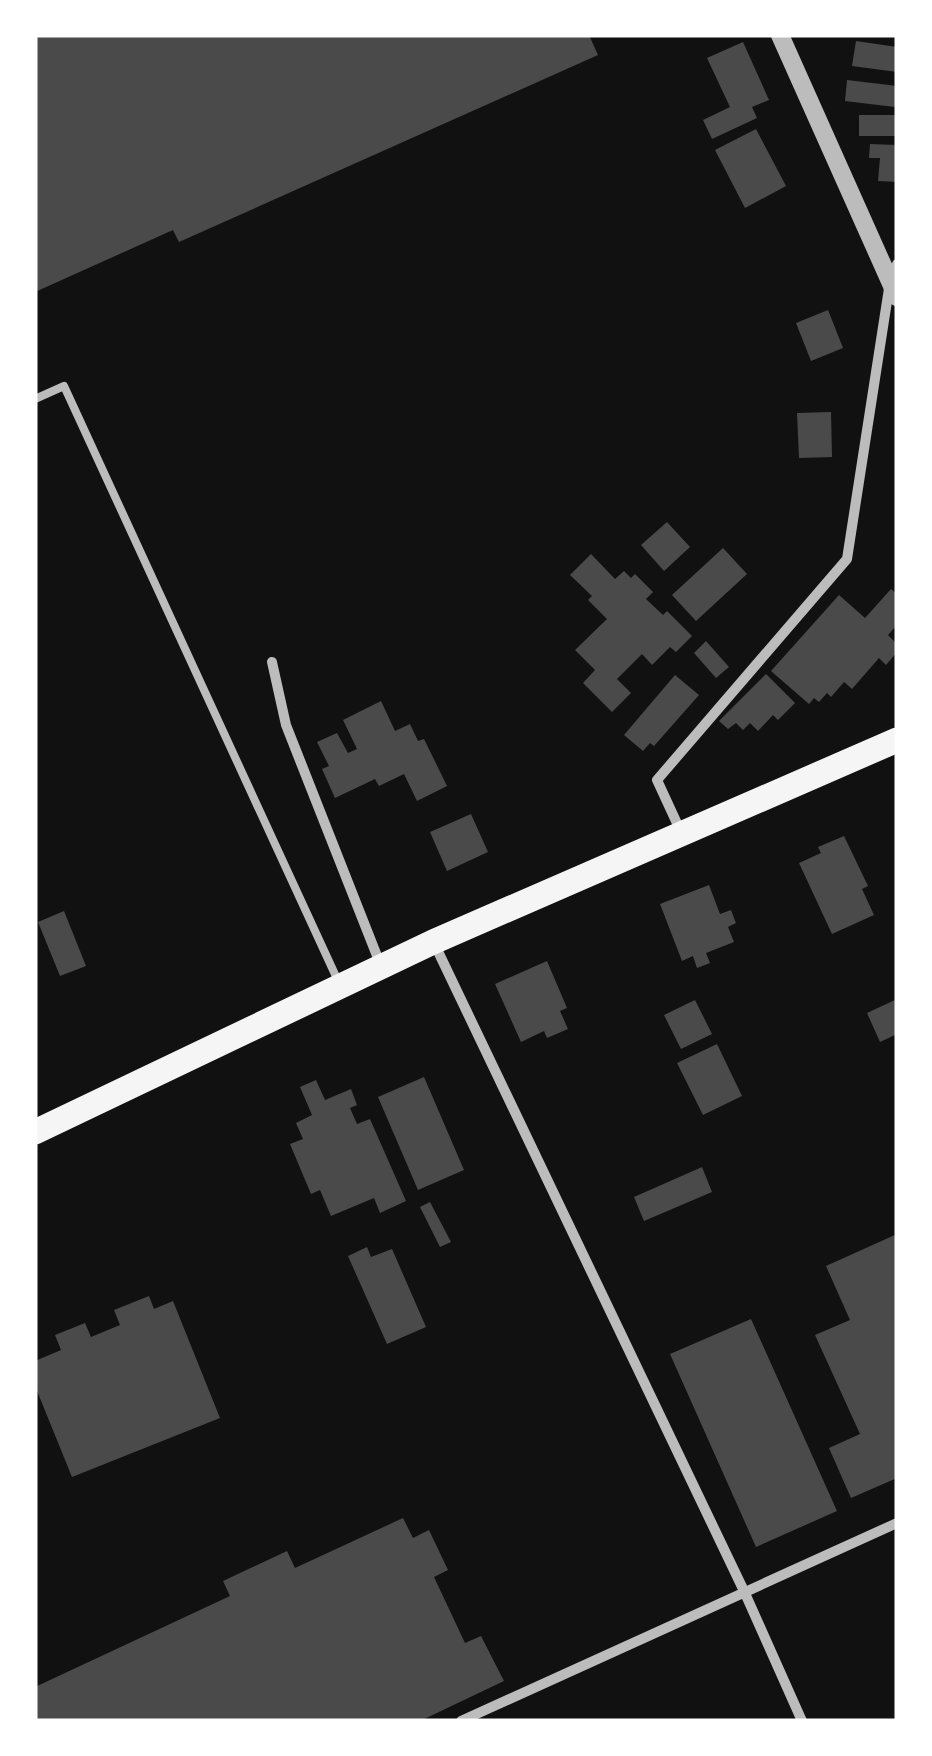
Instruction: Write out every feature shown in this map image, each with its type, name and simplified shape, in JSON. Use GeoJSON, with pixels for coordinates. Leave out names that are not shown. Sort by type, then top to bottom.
{"type":"FeatureCollection","features":[{"type":"Feature","properties":{"kind":"main road"},"geometry":{"type":"LineString","coordinates":[[35,1132],[434,942],[897,740]]}},
{"type":"Feature","properties":{"kind":"street"},"geometry":{"type":"LineString","coordinates":[[780,35],[893,290]]}},
{"type":"Feature","properties":{"kind":"street"},"geometry":{"type":"LineString","coordinates":[[682,834],[656,780],[847,559],[897,264]]}},
{"type":"Feature","properties":{"kind":"street"},"geometry":{"type":"LineString","coordinates":[[272,662],[286,725],[382,967]]}},
{"type":"Feature","properties":{"kind":"street"},"geometry":{"type":"LineString","coordinates":[[434,942],[744,1591],[802,1721]]}},
{"type":"Feature","properties":{"kind":"street"},"geometry":{"type":"LineString","coordinates":[[461,1721],[897,1523]]}},
{"type":"Feature","properties":{"kind":"lane"},"geometry":{"type":"LineString","coordinates":[[35,399],[64,386],[341,986]]}},
{"type":"Feature","properties":{"kind":"building"},"geometry":{"type":"Polygon","coordinates":[[[35,35],[589,35],[598,55],[179,242],[173,230],[35,292],[35,35]]]}},
{"type":"Feature","properties":{"kind":"building"},"geometry":{"type":"Polygon","coordinates":[[[856,41],[897,47],[897,72],[852,66],[856,41]]]}},
{"type":"Feature","properties":{"kind":"building"},"geometry":{"type":"Polygon","coordinates":[[[743,42],[769,100],[752,107],[757,118],[712,139],[703,120],[730,107],[707,58],[743,42]]]}},
{"type":"Feature","properties":{"kind":"building"},"geometry":{"type":"Polygon","coordinates":[[[847,80],[897,86],[895,107],[845,101],[847,80]]]}},
{"type":"Feature","properties":{"kind":"building"},"geometry":{"type":"Polygon","coordinates":[[[859,115],[897,115],[897,136],[859,136],[859,115]]]}},
{"type":"Feature","properties":{"kind":"building"},"geometry":{"type":"Polygon","coordinates":[[[756,129],[786,186],[745,208],[715,150],[756,129]]]}},
{"type":"Feature","properties":{"kind":"building"},"geometry":{"type":"Polygon","coordinates":[[[870,144],[897,145],[897,182],[878,181],[880,158],[869,158],[870,144]]]}},
{"type":"Feature","properties":{"kind":"building"},"geometry":{"type":"Polygon","coordinates":[[[828,310],[843,348],[811,361],[796,323],[828,310]]]}},
{"type":"Feature","properties":{"kind":"building"},"geometry":{"type":"Polygon","coordinates":[[[831,412],[832,457],[799,458],[797,413],[831,412]]]}},
{"type":"Feature","properties":{"kind":"building"},"geometry":{"type":"Polygon","coordinates":[[[667,522],[690,547],[664,571],[641,545],[667,522]]]}},
{"type":"Feature","properties":{"kind":"building"},"geometry":{"type":"Polygon","coordinates":[[[723,548],[747,574],[696,621],[672,595],[723,548]]]}},
{"type":"Feature","properties":{"kind":"building"},"geometry":{"type":"Polygon","coordinates":[[[591,554],[615,579],[624,571],[631,578],[635,574],[653,592],[646,599],[663,615],[667,611],[692,636],[676,652],[670,647],[652,665],[642,654],[617,679],[631,693],[612,712],[583,683],[595,670],[575,650],[607,619],[588,600],[592,596],[570,575],[591,554]]]}},
{"type":"Feature","properties":{"kind":"building"},"geometry":{"type":"Polygon","coordinates":[[[891,589],[897,594],[897,625],[888,635],[897,644],[897,652],[886,665],[879,658],[852,689],[844,682],[831,697],[827,693],[819,702],[814,698],[809,704],[771,671],[839,595],[865,618],[891,589]]]}},
{"type":"Feature","properties":{"kind":"building"},"geometry":{"type":"Polygon","coordinates":[[[706,641],[729,667],[716,678],[694,653],[706,641]]]}},
{"type":"Feature","properties":{"kind":"building"},"geometry":{"type":"Polygon","coordinates":[[[766,674],[795,703],[778,720],[773,715],[758,731],[750,723],[743,730],[736,723],[728,729],[719,721],[766,674]]]}},
{"type":"Feature","properties":{"kind":"building"},"geometry":{"type":"Polygon","coordinates":[[[675,675],[699,695],[654,746],[650,743],[643,751],[624,735],[675,675]]]}},
{"type":"Feature","properties":{"kind":"building"},"geometry":{"type":"Polygon","coordinates":[[[381,701],[395,731],[410,724],[418,741],[424,739],[447,786],[417,801],[404,774],[379,786],[375,779],[335,798],[322,769],[329,766],[317,742],[337,733],[348,753],[357,749],[343,720],[381,701]]]}},
{"type":"Feature","properties":{"kind":"building"},"geometry":{"type":"Polygon","coordinates":[[[471,814],[488,852],[447,871],[430,832],[471,814]]]}},
{"type":"Feature","properties":{"kind":"building"},"geometry":{"type":"Polygon","coordinates":[[[844,836],[868,886],[862,889],[874,915],[832,934],[799,863],[821,853],[818,847],[844,836]]]}},
{"type":"Feature","properties":{"kind":"building"},"geometry":{"type":"Polygon","coordinates":[[[709,885],[720,914],[731,910],[736,923],[728,927],[734,942],[706,953],[710,963],[697,968],[693,956],[682,961],[660,904],[709,885]]]}},
{"type":"Feature","properties":{"kind":"building"},"geometry":{"type":"Polygon","coordinates":[[[64,911],[86,966],[60,976],[38,922],[64,911]]]}},
{"type":"Feature","properties":{"kind":"building"},"geometry":{"type":"Polygon","coordinates":[[[547,961],[567,1008],[560,1011],[568,1029],[547,1038],[544,1031],[521,1042],[495,984],[547,961]]]}},
{"type":"Feature","properties":{"kind":"building"},"geometry":{"type":"Polygon","coordinates":[[[897,999],[897,1034],[880,1042],[867,1013],[897,999]]]}},
{"type":"Feature","properties":{"kind":"building"},"geometry":{"type":"Polygon","coordinates":[[[695,1000],[712,1034],[681,1049],[664,1015],[695,1000]]]}},
{"type":"Feature","properties":{"kind":"building"},"geometry":{"type":"Polygon","coordinates":[[[717,1044],[742,1096],[703,1115],[677,1063],[717,1044]]]}},
{"type":"Feature","properties":{"kind":"building"},"geometry":{"type":"Polygon","coordinates":[[[424,1077],[464,1170],[418,1190],[378,1097],[424,1077]]]}},
{"type":"Feature","properties":{"kind":"building"},"geometry":{"type":"Polygon","coordinates":[[[316,1080],[325,1100],[351,1089],[357,1105],[350,1108],[357,1124],[370,1119],[406,1201],[380,1213],[374,1198],[331,1216],[320,1190],[311,1194],[290,1144],[303,1139],[296,1123],[312,1115],[300,1087],[316,1080]]]}},
{"type":"Feature","properties":{"kind":"building"},"geometry":{"type":"Polygon","coordinates":[[[702,1167],[712,1192],[644,1221],[634,1197],[702,1167]]]}},
{"type":"Feature","properties":{"kind":"building"},"geometry":{"type":"Polygon","coordinates":[[[430,1202],[451,1242],[440,1247],[420,1207],[430,1202]]]}},
{"type":"Feature","properties":{"kind":"building"},"geometry":{"type":"Polygon","coordinates":[[[897,1234],[897,1478],[851,1498],[829,1448],[860,1434],[815,1335],[850,1320],[826,1266],[897,1234]]]}},
{"type":"Feature","properties":{"kind":"building"},"geometry":{"type":"Polygon","coordinates":[[[367,1247],[371,1257],[392,1249],[426,1327],[387,1344],[348,1256],[367,1247]]]}},
{"type":"Feature","properties":{"kind":"building"},"geometry":{"type":"Polygon","coordinates":[[[149,1296],[154,1309],[173,1301],[220,1418],[72,1477],[35,1386],[35,1361],[61,1350],[55,1335],[85,1323],[91,1337],[120,1325],[114,1310],[149,1296]]]}},
{"type":"Feature","properties":{"kind":"building"},"geometry":{"type":"Polygon","coordinates":[[[751,1319],[837,1511],[756,1547],[670,1354],[751,1319]]]}},
{"type":"Feature","properties":{"kind":"building"},"geometry":{"type":"Polygon","coordinates":[[[403,1518],[413,1538],[429,1530],[448,1570],[434,1577],[465,1643],[481,1636],[504,1681],[420,1721],[35,1721],[35,1687],[230,1596],[223,1581],[287,1551],[295,1568],[403,1518]]]}}]}
